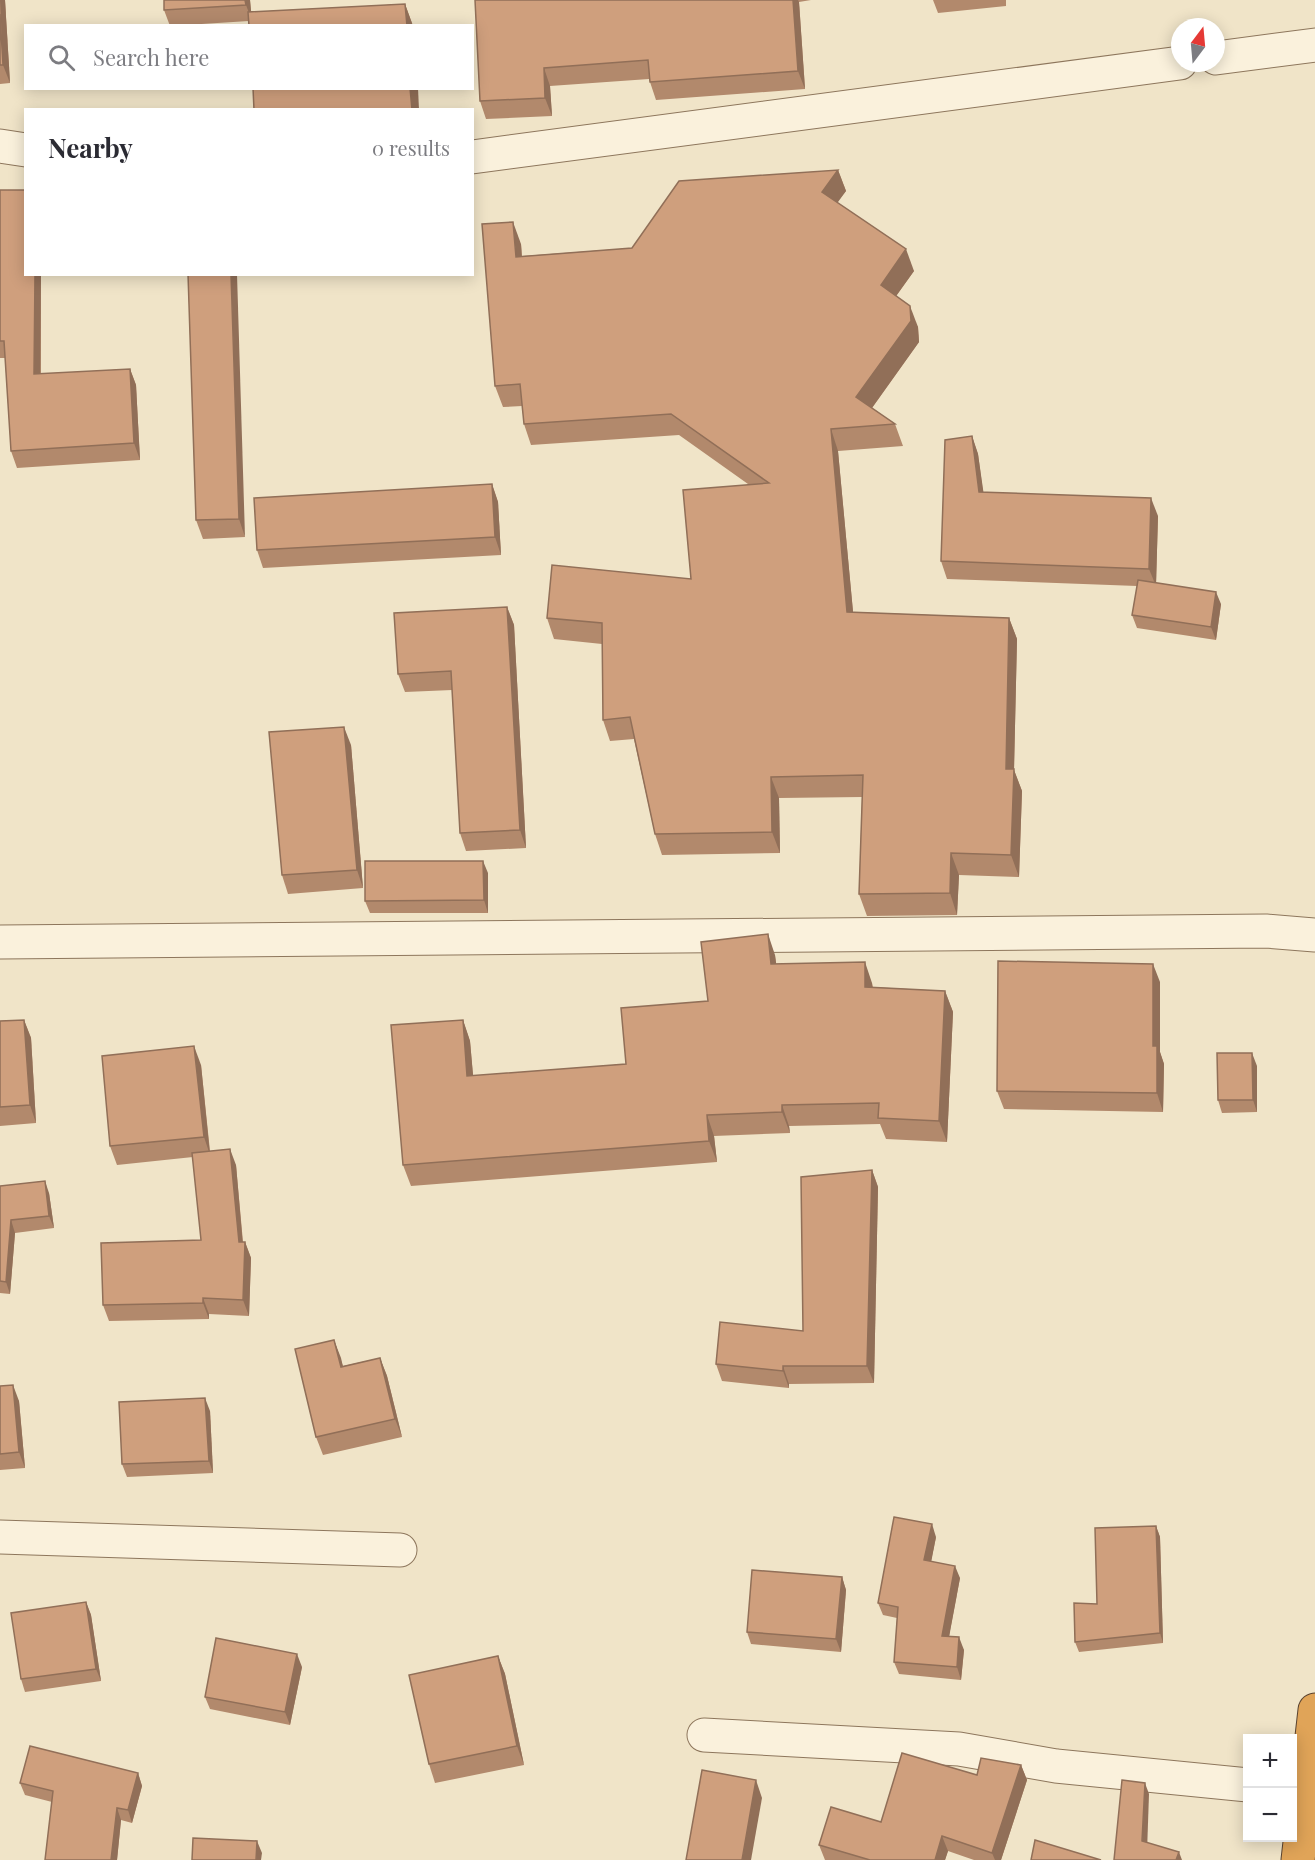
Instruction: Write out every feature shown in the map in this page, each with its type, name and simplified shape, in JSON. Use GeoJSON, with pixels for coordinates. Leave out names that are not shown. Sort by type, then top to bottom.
{"type":"FeatureCollection","features":[{"type":"Feature","properties":{"kind":"highway"},"geometry":{"type":"LineString","coordinates":[[1298,1860],[1299,1790],[1315,1710]]}},
{"type":"Feature","properties":{"kind":"street"},"geometry":{"type":"LineString","coordinates":[[1225,57],[1315,45]]}},
{"type":"Feature","properties":{"kind":"street"},"geometry":{"type":"LineString","coordinates":[[474,157],[1171,64]]}},
{"type":"Feature","properties":{"kind":"street"},"geometry":{"type":"LineString","coordinates":[[0,146],[24,150]]}},
{"type":"Feature","properties":{"kind":"street"},"geometry":{"type":"LineString","coordinates":[[0,942],[1254,931],[1315,936]]}},
{"type":"Feature","properties":{"kind":"street"},"geometry":{"type":"LineString","coordinates":[[0,1537],[400,1550]]}},
{"type":"Feature","properties":{"kind":"street"},"geometry":{"type":"LineString","coordinates":[[704,1735],[960,1749],[1056,1767],[1243,1785]]}},
{"type":"Feature","properties":{"kind":"building"},"geometry":{"type":"Polygon","coordinates":[[[164,0],[245,0],[246,5],[164,10],[164,0]]]}},
{"type":"Feature","properties":{"kind":"building"},"geometry":{"type":"Polygon","coordinates":[[[475,0],[793,0],[798,71],[650,82],[648,60],[544,68],[545,98],[480,101],[475,0]]]}},
{"type":"Feature","properties":{"kind":"building"},"geometry":{"type":"Polygon","coordinates":[[[405,4],[407,24],[249,24],[248,12],[405,4]]]}},
{"type":"Feature","properties":{"kind":"building"},"geometry":{"type":"Polygon","coordinates":[[[0,14],[3,65],[0,65],[0,14]]]}},
{"type":"Feature","properties":{"kind":"building"},"geometry":{"type":"Polygon","coordinates":[[[253,90],[410,90],[412,108],[254,108],[253,90]]]}},
{"type":"Feature","properties":{"kind":"building"},"geometry":{"type":"Polygon","coordinates":[[[838,170],[822,192],[906,249],[881,285],[910,306],[911,321],[856,397],[895,424],[831,429],[847,612],[1009,618],[1006,769],[1014,769],[1011,855],[951,853],[950,893],[859,894],[863,775],[771,777],[772,832],[655,834],[630,717],[603,720],[602,623],[547,618],[552,565],[691,579],[683,490],[769,483],[671,414],[524,424],[520,384],[495,386],[482,224],[513,222],[516,257],[632,248],[679,181],[838,170]]]}},
{"type":"Feature","properties":{"kind":"building"},"geometry":{"type":"Polygon","coordinates":[[[0,190],[24,190],[24,276],[35,276],[34,374],[130,369],[134,443],[11,451],[4,341],[0,341],[0,190]]]}},
{"type":"Feature","properties":{"kind":"building"},"geometry":{"type":"Polygon","coordinates":[[[188,276],[231,276],[239,519],[196,520],[188,276]]]}},
{"type":"Feature","properties":{"kind":"building"},"geometry":{"type":"Polygon","coordinates":[[[972,436],[979,492],[1151,498],[1149,569],[941,561],[945,440],[972,436]]]}},
{"type":"Feature","properties":{"kind":"building"},"geometry":{"type":"Polygon","coordinates":[[[492,484],[495,537],[257,550],[254,498],[492,484]]]}},
{"type":"Feature","properties":{"kind":"building"},"geometry":{"type":"Polygon","coordinates":[[[1138,580],[1216,592],[1211,627],[1132,615],[1138,580]]]}},
{"type":"Feature","properties":{"kind":"building"},"geometry":{"type":"Polygon","coordinates":[[[507,607],[520,830],[460,833],[451,671],[398,674],[394,613],[507,607]]]}},
{"type":"Feature","properties":{"kind":"building"},"geometry":{"type":"Polygon","coordinates":[[[344,727],[357,870],[282,875],[269,732],[344,727]]]}},
{"type":"Feature","properties":{"kind":"building"},"geometry":{"type":"Polygon","coordinates":[[[365,861],[483,861],[484,900],[365,901],[365,861]]]}},
{"type":"Feature","properties":{"kind":"building"},"geometry":{"type":"Polygon","coordinates":[[[768,934],[771,964],[865,962],[865,987],[945,991],[939,1121],[878,1118],[879,1103],[782,1105],[782,1112],[707,1115],[709,1141],[403,1165],[391,1025],[463,1020],[467,1076],[626,1064],[621,1008],[708,1001],[701,942],[768,934]]]}},
{"type":"Feature","properties":{"kind":"building"},"geometry":{"type":"Polygon","coordinates":[[[998,961],[1153,964],[1153,1046],[1157,1046],[1157,1093],[997,1091],[998,961]]]}},
{"type":"Feature","properties":{"kind":"building"},"geometry":{"type":"Polygon","coordinates":[[[24,1020],[30,1105],[0,1107],[0,1021],[24,1020]]]}},
{"type":"Feature","properties":{"kind":"building"},"geometry":{"type":"Polygon","coordinates":[[[194,1046],[204,1137],[110,1146],[102,1056],[194,1046]]]}},
{"type":"Feature","properties":{"kind":"building"},"geometry":{"type":"Polygon","coordinates":[[[1217,1053],[1252,1053],[1253,1100],[1218,1100],[1217,1053]]]}},
{"type":"Feature","properties":{"kind":"building"},"geometry":{"type":"Polygon","coordinates":[[[230,1149],[239,1242],[245,1242],[243,1300],[203,1298],[203,1303],[103,1305],[101,1243],[201,1240],[192,1153],[230,1149]]]}},
{"type":"Feature","properties":{"kind":"building"},"geometry":{"type":"Polygon","coordinates":[[[872,1170],[867,1366],[783,1366],[783,1371],[716,1364],[720,1322],[803,1331],[801,1177],[872,1170]]]}},
{"type":"Feature","properties":{"kind":"building"},"geometry":{"type":"Polygon","coordinates":[[[45,1181],[49,1216],[11,1220],[6,1282],[0,1281],[0,1186],[45,1181]]]}},
{"type":"Feature","properties":{"kind":"building"},"geometry":{"type":"Polygon","coordinates":[[[334,1340],[341,1367],[380,1358],[395,1419],[316,1437],[295,1349],[334,1340]]]}},
{"type":"Feature","properties":{"kind":"building"},"geometry":{"type":"Polygon","coordinates":[[[13,1385],[19,1452],[0,1454],[0,1386],[13,1385]]]}},
{"type":"Feature","properties":{"kind":"building"},"geometry":{"type":"Polygon","coordinates":[[[205,1398],[209,1461],[122,1464],[119,1402],[205,1398]]]}},
{"type":"Feature","properties":{"kind":"building"},"geometry":{"type":"Polygon","coordinates":[[[894,1517],[932,1524],[924,1560],[955,1566],[942,1636],[959,1637],[957,1667],[894,1662],[898,1607],[878,1603],[894,1517]]]}},
{"type":"Feature","properties":{"kind":"building"},"geometry":{"type":"Polygon","coordinates":[[[1156,1526],[1160,1633],[1075,1642],[1074,1603],[1097,1604],[1095,1528],[1156,1526]]]}},
{"type":"Feature","properties":{"kind":"building"},"geometry":{"type":"Polygon","coordinates":[[[752,1570],[842,1577],[836,1639],[747,1632],[752,1570]]]}},
{"type":"Feature","properties":{"kind":"building"},"geometry":{"type":"Polygon","coordinates":[[[86,1602],[96,1669],[21,1679],[11,1613],[86,1602]]]}},
{"type":"Feature","properties":{"kind":"building"},"geometry":{"type":"Polygon","coordinates":[[[216,1638],[297,1654],[285,1712],[205,1697],[216,1638]]]}},
{"type":"Feature","properties":{"kind":"building"},"geometry":{"type":"Polygon","coordinates":[[[498,1656],[517,1746],[429,1764],[409,1675],[498,1656]]]}},
{"type":"Feature","properties":{"kind":"building"},"geometry":{"type":"Polygon","coordinates":[[[30,1746],[138,1773],[128,1810],[117,1808],[111,1860],[45,1860],[53,1791],[20,1783],[30,1746]]]}},
{"type":"Feature","properties":{"kind":"building"},"geometry":{"type":"Polygon","coordinates":[[[902,1753],[977,1775],[981,1758],[1021,1765],[992,1853],[942,1836],[935,1860],[870,1860],[819,1845],[831,1807],[881,1822],[902,1753]]]}},
{"type":"Feature","properties":{"kind":"building"},"geometry":{"type":"Polygon","coordinates":[[[702,1770],[756,1780],[742,1860],[686,1860],[702,1770]]]}},
{"type":"Feature","properties":{"kind":"building"},"geometry":{"type":"Polygon","coordinates":[[[1122,1780],[1145,1783],[1142,1841],[1179,1852],[1176,1860],[1114,1860],[1122,1780]]]}},
{"type":"Feature","properties":{"kind":"building"},"geometry":{"type":"Polygon","coordinates":[[[193,1838],[257,1841],[256,1860],[192,1860],[193,1838]]]}},
{"type":"Feature","properties":{"kind":"building"},"geometry":{"type":"Polygon","coordinates":[[[1035,1840],[1101,1860],[1031,1860],[1035,1840]]]}}]}
